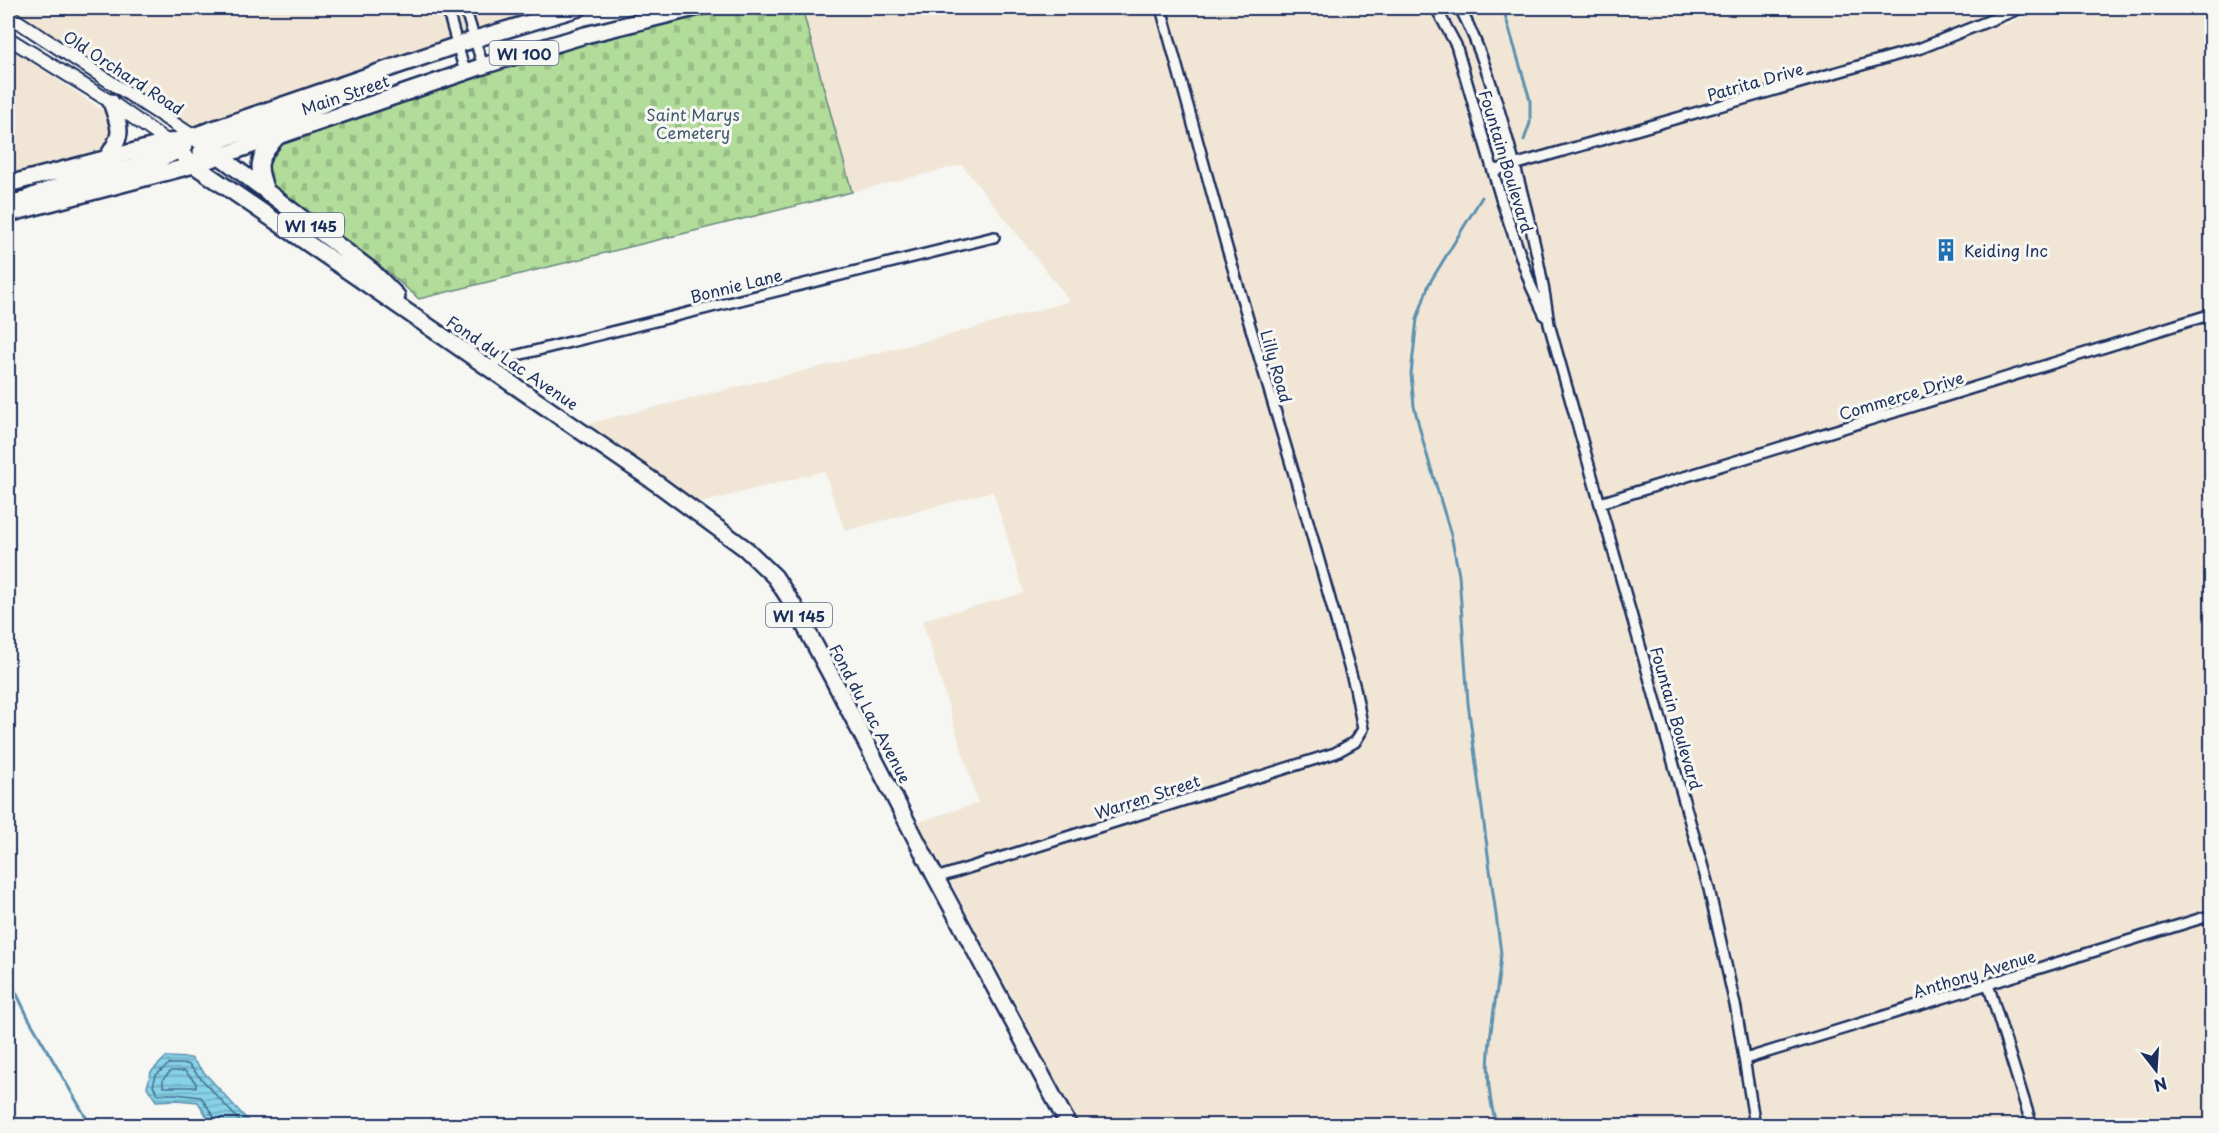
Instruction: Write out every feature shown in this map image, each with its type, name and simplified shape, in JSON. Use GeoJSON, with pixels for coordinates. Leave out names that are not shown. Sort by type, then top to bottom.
{"type":"FeatureCollection","features":[{"type":"Feature","properties":{"kind":"main road","name":"Main Street"},"geometry":{"type":"LineString","coordinates":[[8,184],[106,159],[173,147],[193,136],[391,67],[579,8]]}},
{"type":"Feature","properties":{"kind":"main road","name":"Main Street"},"geometry":{"type":"LineString","coordinates":[[213,152],[277,136],[483,66],[585,35],[687,8]]}},
{"type":"Feature","properties":{"kind":"main road"},"geometry":{"type":"LineString","coordinates":[[8,214],[194,165],[198,155],[213,152],[348,92],[391,67]]}},
{"type":"Feature","properties":{"kind":"main road"},"geometry":{"type":"LineString","coordinates":[[106,159],[119,136],[120,129],[111,102]]}},
{"type":"Feature","properties":{"kind":"main road","name":"Fond du Lac Avenue"},"geometry":{"type":"LineString","coordinates":[[193,136],[372,271],[422,322]]}},
{"type":"Feature","properties":{"kind":"main road"},"geometry":{"type":"LineString","coordinates":[[267,193],[258,168],[263,153],[277,136]]}},
{"type":"Feature","properties":{"kind":"main road","name":"Fond du Lac Avenue"},"geometry":{"type":"LineString","coordinates":[[173,147],[194,165],[488,368],[566,419],[721,530],[746,549],[775,577],[794,606],[936,878],[1069,1125]]}},
{"type":"Feature","properties":{"kind":"main road"},"geometry":{"type":"LineString","coordinates":[[8,207],[80,180],[159,159],[173,147]]}},
{"type":"Feature","properties":{"kind":"street"},"geometry":{"type":"LineString","coordinates":[[447,8],[465,72]]}},
{"type":"Feature","properties":{"kind":"street"},"geometry":{"type":"LineString","coordinates":[[465,8],[483,66]]}},
{"type":"Feature","properties":{"kind":"street","name":"Lilly Road"},"geometry":{"type":"LineString","coordinates":[[1161,8],[1226,243],[1355,688],[1363,724],[1361,733]]}},
{"type":"Feature","properties":{"kind":"street","name":"Fountain Boulevard"},"geometry":{"type":"LineString","coordinates":[[1436,8],[1460,57],[1493,171],[1531,286],[1549,324]]}},
{"type":"Feature","properties":{"kind":"street","name":"Fountain Boulevard"},"geometry":{"type":"LineString","coordinates":[[1461,8],[1488,71],[1515,165],[1544,281],[1549,324],[1709,889],[1727,963],[1755,1125]]}},
{"type":"Feature","properties":{"kind":"street","name":"Patrita Drive"},"geometry":{"type":"LineString","coordinates":[[1493,171],[1913,51],[2021,8]]}},
{"type":"Feature","properties":{"kind":"street","name":"Old Orchard Road"},"geometry":{"type":"LineString","coordinates":[[8,15],[193,136]]}},
{"type":"Feature","properties":{"kind":"street"},"geometry":{"type":"LineString","coordinates":[[10,39],[22,24]]}},
{"type":"Feature","properties":{"kind":"street","name":"Old Orchard Road"},"geometry":{"type":"LineString","coordinates":[[10,39],[111,102],[173,147]]}},
{"type":"Feature","properties":{"kind":"street","name":"Bonnie Lane"},"geometry":{"type":"LineString","coordinates":[[488,368],[501,360],[518,355],[994,237]]}},
{"type":"Feature","properties":{"kind":"street","name":"Commerce Drive"},"geometry":{"type":"LineString","coordinates":[[1600,503],[2211,314]]}},
{"type":"Feature","properties":{"kind":"street","name":"Warren Street"},"geometry":{"type":"LineString","coordinates":[[936,878],[1335,753],[1355,742],[1361,733]]}},
{"type":"Feature","properties":{"kind":"street","name":"Anthony Avenue"},"geometry":{"type":"LineString","coordinates":[[1745,1059],[2211,915]]}},
{"type":"Feature","properties":{"kind":"street"},"geometry":{"type":"LineString","coordinates":[[1988,984],[2032,1125]]}},
{"type":"Feature","properties":{"kind":"shaded area"},"geometry":{"type":"Polygon","coordinates":[[[8,8],[552,8],[422,48],[222,118],[192,126],[182,122],[8,8]]]}},
{"type":"Feature","properties":{"kind":"shaded area"},"geometry":{"type":"Polygon","coordinates":[[[802,8],[1991,8],[2004,25],[2042,8],[2211,8],[2211,1125],[1078,1125],[1031,1032],[918,822],[978,803],[922,620],[1024,593],[993,491],[845,531],[824,471],[697,504],[582,425],[946,336],[1070,301],[962,165],[852,192],[802,8]]]}},
{"type":"Feature","properties":{"kind":"shaded area"},"geometry":{"type":"Polygon","coordinates":[[[8,46],[111,117],[112,144],[100,153],[8,177],[8,46]]]}},
{"type":"Feature","properties":{"kind":"green space","name":"Saint Marys Cemetery"},"geometry":{"type":"Polygon","coordinates":[[[740,8],[802,8],[852,192],[419,299],[388,272],[267,180],[265,161],[276,147],[285,143],[517,64],[628,33],[740,8]]]}},
{"type":"Feature","properties":{"kind":"water"},"geometry":{"type":"Polygon","coordinates":[[[166,1057],[191,1058],[252,1125],[212,1125],[198,1102],[156,1101],[147,1087],[151,1072],[166,1057]]]}},
{"type":"Feature","properties":{"kind":"waterway"},"geometry":{"type":"LineString","coordinates":[[1503,8],[1530,100],[1530,123],[1524,140]]}},
{"type":"Feature","properties":{"kind":"waterway"},"geometry":{"type":"LineString","coordinates":[[1482,197],[1429,284],[1417,319],[1411,374],[1414,406],[1451,535],[1459,575],[1468,703],[1501,953],[1488,1061],[1491,1104],[1497,1126]]}},
{"type":"Feature","properties":{"kind":"waterway"},"geometry":{"type":"LineString","coordinates":[[8,976],[29,1019],[91,1126]]}},
{"type":"Feature","properties":{"kind":"place","name":"Keiding Inc"},"geometry":{"type":"Point","coordinates":[1946,250]}}]}
